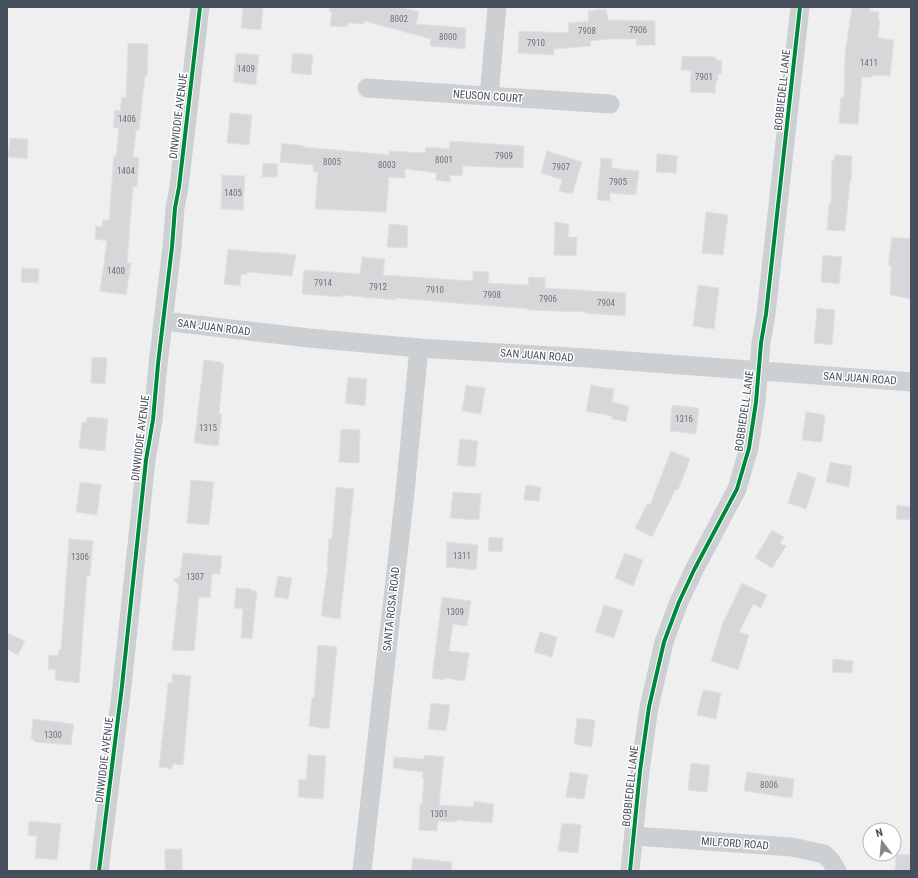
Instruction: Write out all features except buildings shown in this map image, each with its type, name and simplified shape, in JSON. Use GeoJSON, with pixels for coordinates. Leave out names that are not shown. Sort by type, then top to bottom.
{"type":"FeatureCollection","features":[{"type":"Feature","properties":{"kind":"street","name":"DINWIDDIE AVENUE"},"geometry":{"type":"LineString","coordinates":[[100,871],[122,686],[146,460],[153,420],[175,208],[179,187],[183,140],[200,7]]}},
{"type":"Feature","properties":{"kind":"street"},"geometry":{"type":"LineString","coordinates":[[489,96],[497,7]]}},
{"type":"Feature","properties":{"kind":"street","name":"BOBBIEDELL LANE"},"geometry":{"type":"LineString","coordinates":[[630,871],[640,771],[649,707],[664,642],[679,602],[694,570],[737,489],[749,448],[756,402],[800,7]]}},
{"type":"Feature","properties":{"kind":"street","name":"NEUSON COURT"},"geometry":{"type":"LineString","coordinates":[[366,88],[610,104]]}},
{"type":"Feature","properties":{"kind":"street","name":"SAN JUAN ROAD"},"geometry":{"type":"LineString","coordinates":[[163,321],[309,338],[419,348],[911,382]]}},
{"type":"Feature","properties":{"kind":"street","name":"SANTA ROSA ROAD"},"geometry":{"type":"LineString","coordinates":[[362,871],[405,492],[419,348]]}},
{"type":"Feature","properties":{"kind":"street","name":"MILFORD ROAD"},"geometry":{"type":"LineString","coordinates":[[634,836],[792,848],[824,854],[834,866]]}},
{"type":"Feature","properties":{"kind":"cycle path"},"geometry":{"type":"LineString","coordinates":[[99,871],[122,686],[146,460],[153,420],[175,208],[179,187],[200,7]]}},
{"type":"Feature","properties":{"kind":"cycle path"},"geometry":{"type":"LineString","coordinates":[[630,871],[640,771],[649,707],[664,642],[679,602],[694,570],[737,489],[749,448],[756,402],[761,343],[766,314],[800,7]]}}]}
